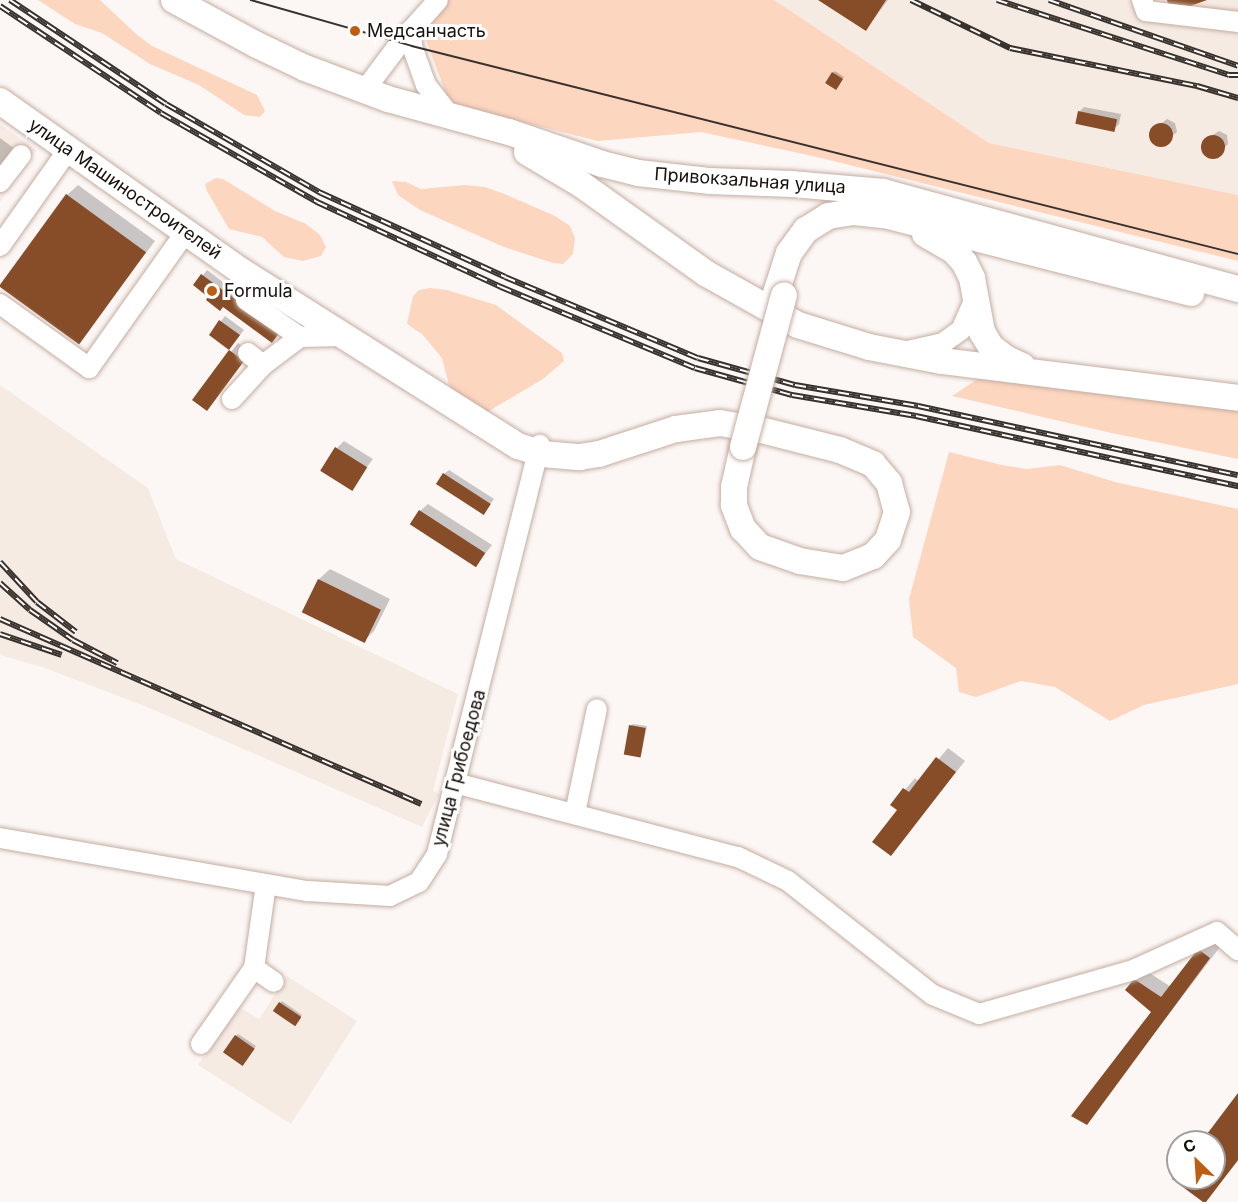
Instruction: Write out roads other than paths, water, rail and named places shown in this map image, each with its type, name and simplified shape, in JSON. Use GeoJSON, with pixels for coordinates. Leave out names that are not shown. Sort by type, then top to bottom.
{"type":"FeatureCollection","features":[{"type":"Feature","properties":{"kind":"main road","name":"Привокзальная улица"},"geometry":{"type":"LineString","coordinates":[[174,0],[305,68],[364,91],[449,114],[573,156],[638,173],[709,182],[792,184],[883,192],[1238,289]]}},
{"type":"Feature","properties":{"kind":"main road","name":"улица Машиностроителей"},"geometry":{"type":"LineString","coordinates":[[0,101],[241,271],[495,429],[539,449],[597,446],[674,422],[720,416],[763,422],[843,442],[877,458],[896,479],[904,500],[905,512],[900,534],[894,544],[877,563],[867,569],[843,575],[798,569],[756,553],[736,533],[726,507],[726,486],[740,446],[780,294]]}},
{"type":"Feature","properties":{"kind":"main road"},"geometry":{"type":"LineString","coordinates":[[410,105],[537,157],[656,236],[706,274],[798,325],[897,353],[1238,398]]}},
{"type":"Feature","properties":{"kind":"main road"},"geometry":{"type":"LineString","coordinates":[[780,294],[789,253],[806,230],[828,216],[845,212],[867,212],[1238,304]]}},
{"type":"Feature","properties":{"kind":"main road"},"geometry":{"type":"LineString","coordinates":[[780,294],[796,256],[811,236],[830,223],[860,220],[921,233],[934,237],[954,251],[964,262],[972,278],[982,332],[991,347],[1019,365],[1055,375]]}},
{"type":"Feature","properties":{"kind":"street"},"geometry":{"type":"LineString","coordinates":[[364,91],[411,30],[438,0]]}},
{"type":"Feature","properties":{"kind":"street"},"geometry":{"type":"LineString","coordinates":[[1142,0],[1146,10],[1238,22]]}},
{"type":"Feature","properties":{"kind":"street"},"geometry":{"type":"LineString","coordinates":[[411,30],[412,46],[426,85],[449,114]]}},
{"type":"Feature","properties":{"kind":"street"},"geometry":{"type":"LineString","coordinates":[[0,246],[68,150]]}},
{"type":"Feature","properties":{"kind":"street"},"geometry":{"type":"LineString","coordinates":[[0,182],[21,155]]}},
{"type":"Feature","properties":{"kind":"street"},"geometry":{"type":"LineString","coordinates":[[0,304],[89,369],[185,233]]}},
{"type":"Feature","properties":{"kind":"street"},"geometry":{"type":"LineString","coordinates":[[241,271],[246,300],[300,337]]}},
{"type":"Feature","properties":{"kind":"street"},"geometry":{"type":"LineString","coordinates":[[897,353],[924,349],[953,337],[968,318],[975,298]]}},
{"type":"Feature","properties":{"kind":"street"},"geometry":{"type":"LineString","coordinates":[[232,399],[255,359],[300,337],[343,336]]}},
{"type":"Feature","properties":{"kind":"street","name":"улица Грибоедова"},"geometry":{"type":"LineString","coordinates":[[0,838],[308,891],[390,896],[418,882],[437,854],[539,449]]}},
{"type":"Feature","properties":{"kind":"street"},"geometry":{"type":"LineString","coordinates":[[575,813],[597,709]]}},
{"type":"Feature","properties":{"kind":"street"},"geometry":{"type":"LineString","coordinates":[[455,783],[738,857],[789,881],[933,995],[979,1014],[1133,970],[1217,932],[1238,950]]}},
{"type":"Feature","properties":{"kind":"street"},"geometry":{"type":"LineString","coordinates":[[201,1044],[254,968],[266,884]]}},
{"type":"Feature","properties":{"kind":"street"},"geometry":{"type":"LineString","coordinates":[[254,968],[274,982]]}},
{"type":"Feature","properties":{"kind":"tram line"},"geometry":{"type":"LineString","coordinates":[[251,0],[412,46],[1238,254]]}},
{"type":"Feature","properties":{"kind":"railway"},"geometry":{"type":"LineString","coordinates":[[10,0],[166,104],[321,193],[505,277],[698,358],[795,385],[918,406],[1238,475]]}},
{"type":"Feature","properties":{"kind":"railway"},"geometry":{"type":"LineString","coordinates":[[911,0],[1010,48],[1197,86],[1238,98]]}},
{"type":"Feature","properties":{"kind":"railway"},"geometry":{"type":"LineString","coordinates":[[997,0],[1229,75],[1238,75]]}},
{"type":"Feature","properties":{"kind":"railway"},"geometry":{"type":"LineString","coordinates":[[1049,0],[1238,66]]}},
{"type":"Feature","properties":{"kind":"railway"},"geometry":{"type":"LineString","coordinates":[[0,6],[161,113],[317,202],[501,287],[695,368],[792,395],[916,416],[1238,486]]}},
{"type":"Feature","properties":{"kind":"railway"},"geometry":{"type":"LineString","coordinates":[[0,562],[37,602],[76,632]]}},
{"type":"Feature","properties":{"kind":"railway"},"geometry":{"type":"LineString","coordinates":[[0,583],[30,610],[73,640],[117,663]]}},
{"type":"Feature","properties":{"kind":"railway"},"geometry":{"type":"LineString","coordinates":[[0,619],[421,804]]}},
{"type":"Feature","properties":{"kind":"railway"},"geometry":{"type":"LineString","coordinates":[[0,634],[62,655]]}},
{"type":"Feature","properties":{"kind":"place","name":"Медсанчасть"},"geometry":{"type":"Point","coordinates":[355,31]}},
{"type":"Feature","properties":{"kind":"place","name":"Formula"},"geometry":{"type":"Point","coordinates":[212,291]}}]}
